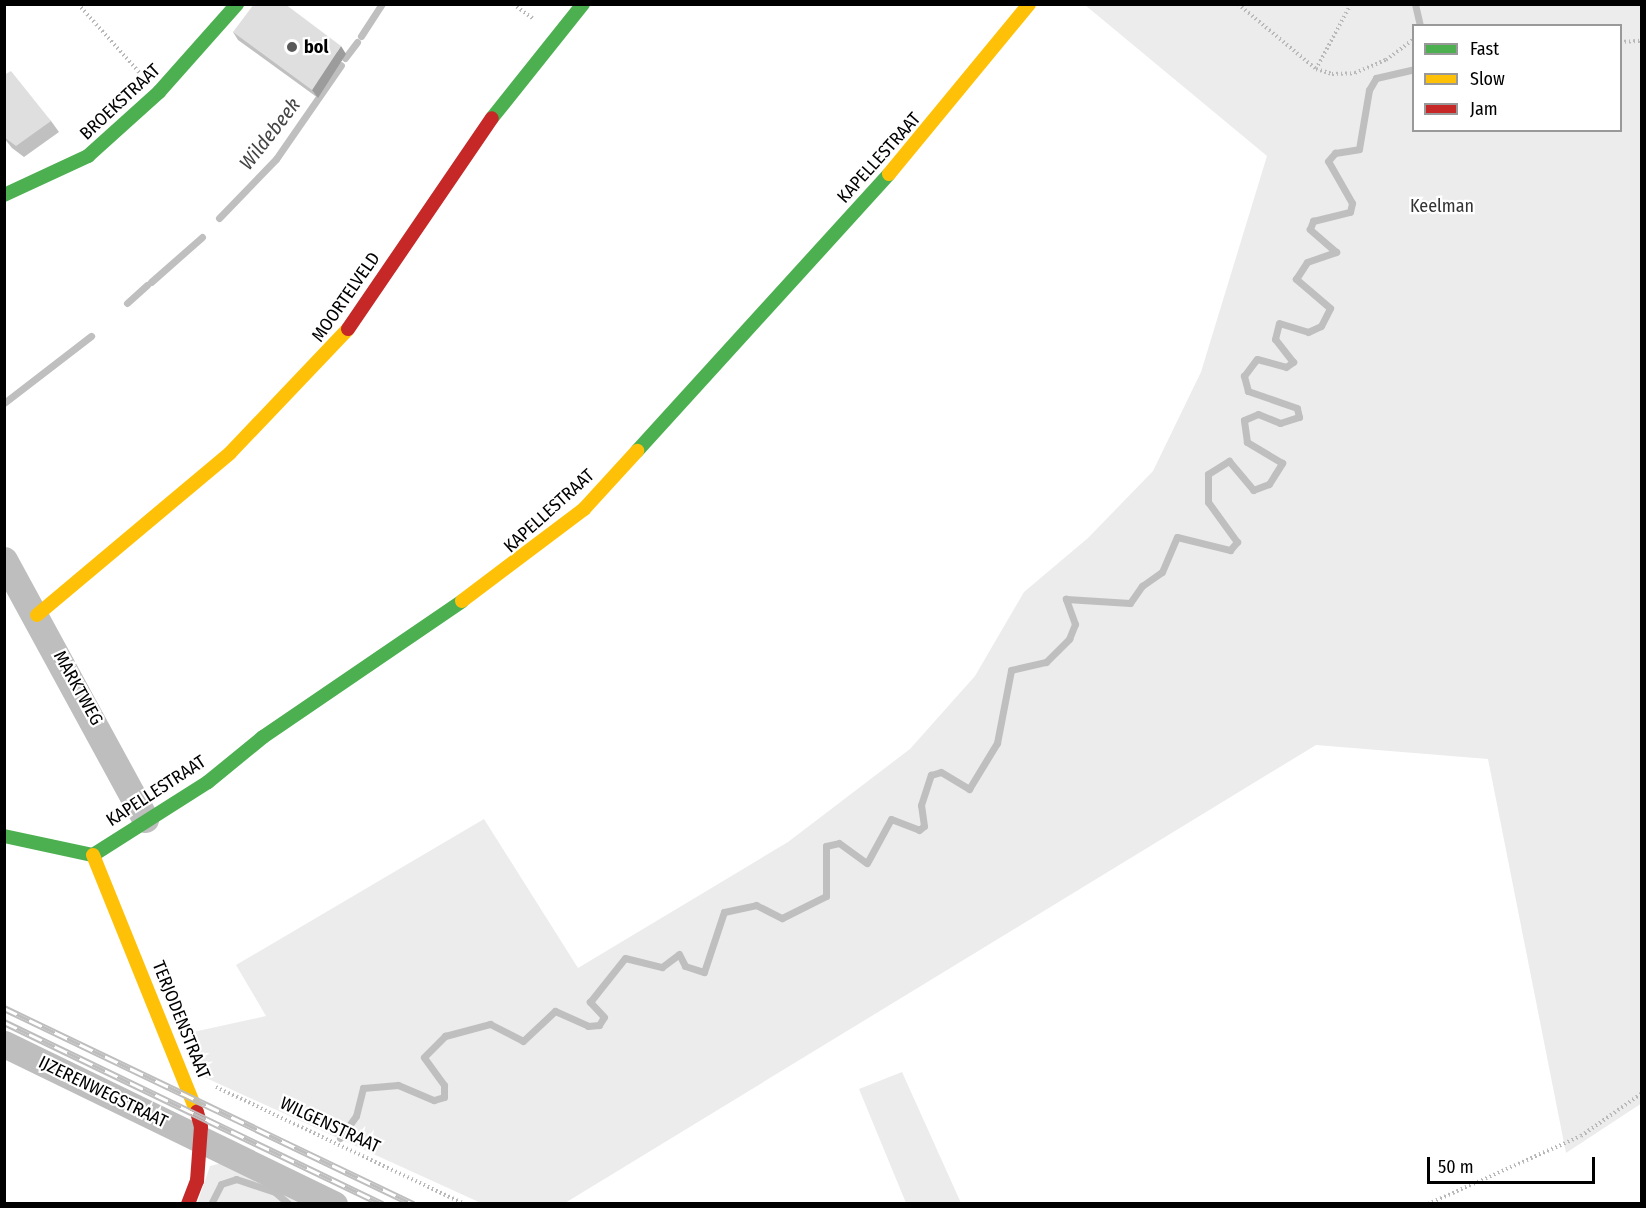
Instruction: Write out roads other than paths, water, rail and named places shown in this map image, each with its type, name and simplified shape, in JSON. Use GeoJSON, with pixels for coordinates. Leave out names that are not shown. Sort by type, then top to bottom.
{"type":"FeatureCollection","features":[{"type":"Feature","properties":{"kind":"street","name":"BROEKSTRAAT"},"geometry":{"type":"LineString","coordinates":[[4,195],[88,156],[159,92],[237,4]]}},
{"type":"Feature","properties":{"kind":"street","name":"MOORTELVELD"},"geometry":{"type":"LineString","coordinates":[[37,615],[230,453],[336,347],[514,85],[583,4]]}},
{"type":"Feature","properties":{"kind":"street","name":"KAPELLESTRAAT"},"geometry":{"type":"LineString","coordinates":[[93,855],[145,819],[208,782],[263,737],[514,566],[584,509],[928,131],[1029,4]]}},
{"type":"Feature","properties":{"kind":"street","name":"MARKTWEG"},"geometry":{"type":"LineString","coordinates":[[4,560],[37,615],[145,819]]}},
{"type":"Feature","properties":{"kind":"street"},"geometry":{"type":"LineString","coordinates":[[4,836],[93,855]]}},
{"type":"Feature","properties":{"kind":"street","name":"TERJODENSTRAAT"},"geometry":{"type":"LineString","coordinates":[[93,855],[184,1072],[202,1138],[197,1181],[188,1203]]}},
{"type":"Feature","properties":{"kind":"street","name":"IJZERENWEGSTRAAT"},"geometry":{"type":"LineString","coordinates":[[4,1044],[334,1203]]}},
{"type":"Feature","properties":{"kind":"waterway","name":"Wildebeek"},"geometry":{"type":"LineString","coordinates":[[361,36],[382,4]]}},
{"type":"Feature","properties":{"kind":"waterway"},"geometry":{"type":"LineString","coordinates":[[1415,4],[1420,24]]}},
{"type":"Feature","properties":{"kind":"waterway","name":"Wildebeek"},"geometry":{"type":"LineString","coordinates":[[345,58],[357,42]]}},
{"type":"Feature","properties":{"kind":"waterway","name":"Wildebeek"},"geometry":{"type":"LineString","coordinates":[[219,218],[276,159],[341,65]]}},
{"type":"Feature","properties":{"kind":"waterway"},"geometry":{"type":"LineString","coordinates":[[340,1138],[356,1116],[363,1088],[398,1085],[434,1100],[444,1097],[444,1085],[424,1057],[445,1036],[490,1024],[523,1041],[555,1011],[588,1026],[599,1025],[604,1017],[590,1002],[625,958],[662,967],[679,954],[685,966],[704,972],[724,912],[756,905],[782,918],[826,896],[826,846],[839,843],[867,863],[891,819],[919,830],[924,826],[921,805],[931,775],[941,772],[969,789],[997,743],[1011,670],[1046,662],[1069,639],[1075,624],[1066,599],[1130,603],[1142,586],[1162,572],[1177,537],[1230,550],[1237,542],[1208,502],[1208,474],[1229,461],[1253,490],[1269,484],[1282,463],[1247,442],[1244,420],[1258,414],[1280,423],[1299,417],[1297,408],[1248,391],[1244,376],[1257,359],[1286,367],[1293,362],[1275,339],[1279,323],[1308,332],[1321,326],[1330,308],[1296,279],[1307,262],[1336,252],[1310,229],[1313,221],[1350,212],[1352,203],[1328,161],[1335,153],[1359,149],[1369,90],[1376,78],[1412,69]]}},
{"type":"Feature","properties":{"kind":"waterway","name":"Wildebeek"},"geometry":{"type":"LineString","coordinates":[[151,282],[202,237]]}},
{"type":"Feature","properties":{"kind":"waterway","name":"Wildebeek"},"geometry":{"type":"LineString","coordinates":[[127,303],[147,285]]}},
{"type":"Feature","properties":{"kind":"waterway","name":"Wildebeek"},"geometry":{"type":"LineString","coordinates":[[4,403],[91,336]]}},
{"type":"Feature","properties":{"kind":"waterway"},"geometry":{"type":"LineString","coordinates":[[211,1204],[221,1184],[236,1179],[275,1192],[289,1204]]}},
{"type":"Feature","properties":{"kind":"railway"},"geometry":{"type":"LineString","coordinates":[[4,1008],[413,1204]]}},
{"type":"Feature","properties":{"kind":"railway"},"geometry":{"type":"LineString","coordinates":[[4,1022],[383,1204]]}},
{"type":"Feature","properties":{"kind":"place","name":"bol"},"geometry":{"type":"Point","coordinates":[292,47]}},
{"type":"Feature","properties":{"kind":"park label","name":"Keelman"},"geometry":{"type":"Point","coordinates":[1442,206]}}]}
